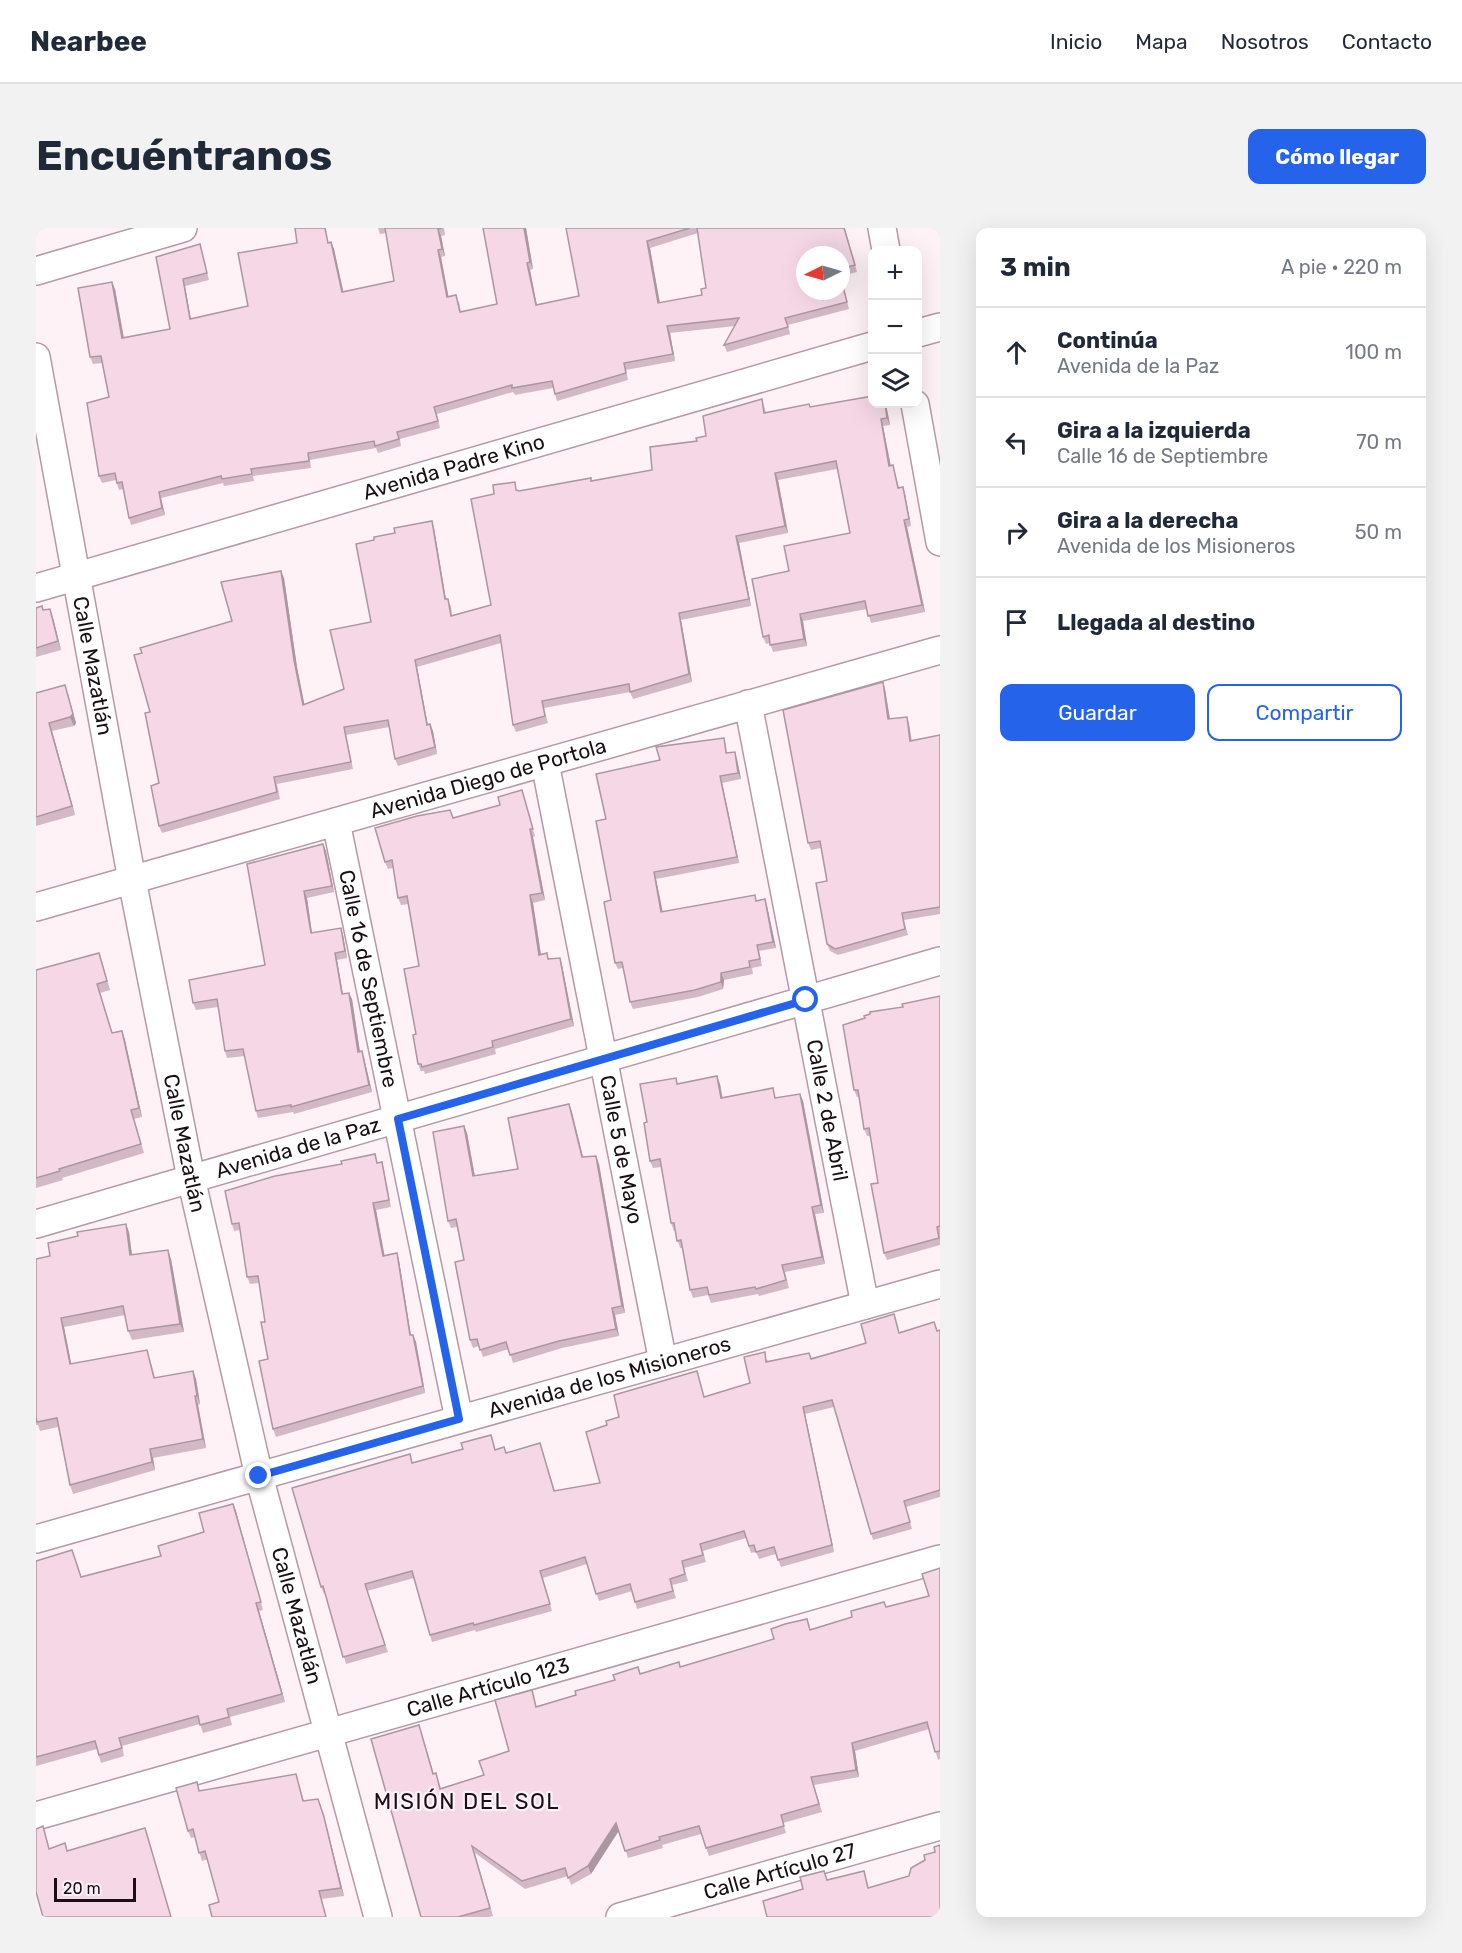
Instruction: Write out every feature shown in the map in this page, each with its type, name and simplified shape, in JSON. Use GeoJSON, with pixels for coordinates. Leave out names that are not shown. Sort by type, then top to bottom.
{"type":"FeatureCollection","features":[{"type":"Feature","properties":{"kind":"street"},"geometry":{"type":"LineString","coordinates":[[36,271],[183,228]]}},
{"type":"Feature","properties":{"kind":"street"},"geometry":{"type":"LineString","coordinates":[[882,228],[885,246]]}},
{"type":"Feature","properties":{"kind":"street"},"geometry":{"type":"LineString","coordinates":[[922,332],[940,327]]}},
{"type":"Feature","properties":{"kind":"street","name":"Avenida Padre Kino"},"geometry":{"type":"LineString","coordinates":[[36,588],[868,347]]}},
{"type":"Feature","properties":{"kind":"street","name":"Calle Mazatlán"},"geometry":{"type":"LineString","coordinates":[[36,357],[132,880],[191,1178],[259,1476],[378,1917]]}},
{"type":"Feature","properties":{"kind":"street"},"geometry":{"type":"LineString","coordinates":[[916,408],[940,542]]}},
{"type":"Feature","properties":{"kind":"street","name":"Avenida Diego de Portola"},"geometry":{"type":"LineString","coordinates":[[36,907],[940,650]]}},
{"type":"Feature","properties":{"kind":"street","name":"Calle 2 de Abril"},"geometry":{"type":"LineString","coordinates":[[748,704],[865,1305]]}},
{"type":"Feature","properties":{"kind":"street","name":"Calle 5 de Mayo"},"geometry":{"type":"LineString","coordinates":[[544,763],[663,1362]]}},
{"type":"Feature","properties":{"kind":"street","name":"Calle 16 de Septiembre"},"geometry":{"type":"LineString","coordinates":[[336,822],[459,1419]]}},
{"type":"Feature","properties":{"kind":"street","name":"Avenida de la Paz"},"geometry":{"type":"LineString","coordinates":[[36,1224],[940,961]]}},
{"type":"Feature","properties":{"kind":"street","name":"Avenida de los Misioneros"},"geometry":{"type":"LineString","coordinates":[[36,1539],[940,1284]]}},
{"type":"Feature","properties":{"kind":"street","name":"Calle Artículo 123"},"geometry":{"type":"LineString","coordinates":[[36,1816],[940,1559]]}},
{"type":"Feature","properties":{"kind":"street","name":"Calle Artículo 27"},"geometry":{"type":"LineString","coordinates":[[620,1917],[940,1826]]}},
{"type":"Feature","properties":{"kind":"building"},"geometry":{"type":"Polygon","coordinates":[[[295,228],[325,228],[328,243],[331,242],[342,292],[394,281],[385,228],[442,228],[438,229],[442,249],[438,250],[447,297],[456,295],[460,312],[497,304],[483,228],[524,228],[530,262],[527,263],[536,305],[579,296],[566,228],[690,228],[647,241],[658,303],[702,295],[701,289],[706,288],[697,228],[844,228],[849,246],[796,246],[796,300],[846,300],[847,302],[785,318],[788,327],[724,345],[739,318],[667,326],[673,354],[624,363],[626,373],[555,394],[552,381],[512,388],[512,385],[434,407],[438,421],[397,432],[399,439],[375,446],[374,441],[308,453],[309,461],[251,469],[252,474],[222,479],[221,476],[159,492],[162,508],[129,518],[122,482],[117,483],[115,473],[99,476],[87,403],[109,397],[101,356],[90,357],[78,288],[112,282],[122,338],[170,329],[156,257],[200,244],[207,273],[183,279],[190,319],[248,306],[238,253],[297,243],[295,228]]]}},
{"type":"Feature","properties":{"kind":"building"},"geometry":{"type":"Polygon","coordinates":[[[850,248],[855,265],[850,266],[850,248]]]}},
{"type":"Feature","properties":{"kind":"building"},"geometry":{"type":"Polygon","coordinates":[[[868,397],[868,408],[886,408],[887,418],[881,419],[889,466],[893,465],[898,488],[903,487],[909,519],[904,520],[922,605],[868,616],[865,601],[800,614],[804,639],[770,645],[769,635],[763,637],[752,579],[789,571],[784,546],[850,533],[836,461],[775,473],[785,526],[736,536],[749,599],[679,613],[689,674],[630,692],[629,684],[542,701],[545,716],[513,725],[500,635],[415,660],[427,725],[430,724],[435,747],[395,759],[388,720],[344,727],[351,762],[274,777],[277,792],[159,826],[151,786],[159,783],[145,713],[150,712],[134,655],[142,653],[140,648],[232,621],[221,582],[281,571],[303,705],[344,689],[330,630],[371,622],[356,544],[374,540],[374,537],[395,533],[394,528],[432,521],[445,599],[448,599],[451,616],[491,605],[471,499],[494,494],[493,485],[515,482],[516,490],[519,491],[652,470],[650,447],[697,441],[696,438],[706,436],[703,416],[762,399],[764,413],[809,404],[810,407],[868,397]]]}},
{"type":"Feature","properties":{"kind":"building"},"geometry":{"type":"Polygon","coordinates":[[[42,606],[43,610],[50,609],[58,641],[36,648],[36,608],[42,606]]]}},
{"type":"Feature","properties":{"kind":"building"},"geometry":{"type":"Polygon","coordinates":[[[883,682],[888,719],[907,717],[910,741],[940,735],[940,907],[902,913],[905,929],[835,949],[827,944],[816,883],[827,881],[820,841],[808,843],[783,710],[883,682]]]}},
{"type":"Feature","properties":{"kind":"building"},"geometry":{"type":"Polygon","coordinates":[[[65,685],[73,714],[49,723],[72,806],[36,817],[36,693],[65,685]]]}},
{"type":"Feature","properties":{"kind":"building"},"geometry":{"type":"Polygon","coordinates":[[[724,738],[726,753],[735,752],[738,773],[720,776],[737,857],[654,872],[661,912],[755,895],[756,901],[765,899],[773,942],[757,945],[760,959],[749,961],[750,967],[721,973],[721,982],[695,990],[630,1002],[622,962],[615,963],[604,902],[611,900],[596,821],[606,819],[596,774],[660,760],[656,747],[724,738]]]}},
{"type":"Feature","properties":{"kind":"building"},"geometry":{"type":"Polygon","coordinates":[[[522,790],[533,829],[530,829],[542,893],[530,895],[539,955],[547,953],[548,959],[560,958],[571,1019],[492,1041],[493,1047],[422,1067],[418,1064],[413,1035],[416,1034],[404,969],[419,966],[407,896],[398,898],[392,860],[385,862],[375,828],[417,816],[450,810],[453,818],[500,805],[498,797],[522,790]]]}},
{"type":"Feature","properties":{"kind":"building"},"geometry":{"type":"Polygon","coordinates":[[[323,844],[332,886],[304,891],[311,933],[341,928],[345,951],[335,953],[342,994],[349,993],[358,1052],[362,1051],[369,1085],[291,1107],[291,1105],[256,1111],[243,1049],[225,1051],[217,999],[193,1003],[189,980],[265,965],[247,864],[323,844]]]}},
{"type":"Feature","properties":{"kind":"building"},"geometry":{"type":"Polygon","coordinates":[[[99,953],[107,981],[97,984],[112,1033],[122,1031],[139,1108],[131,1110],[141,1144],[36,1178],[36,970],[99,953]]]}},
{"type":"Feature","properties":{"kind":"building"},"geometry":{"type":"Polygon","coordinates":[[[940,996],[940,1226],[937,1227],[939,1238],[884,1253],[871,1184],[878,1183],[869,1128],[864,1129],[858,1090],[854,1090],[843,1025],[865,1018],[864,1016],[870,1012],[903,1007],[902,1004],[940,996]]]}},
{"type":"Feature","properties":{"kind":"building"},"geometry":{"type":"Polygon","coordinates":[[[717,1076],[721,1098],[773,1088],[775,1098],[800,1094],[821,1205],[812,1207],[822,1257],[782,1265],[786,1280],[756,1289],[755,1287],[709,1295],[707,1287],[690,1290],[681,1240],[677,1241],[674,1223],[671,1223],[660,1159],[650,1161],[644,1123],[647,1122],[640,1084],[676,1078],[677,1084],[717,1076]]]}},
{"type":"Feature","properties":{"kind":"building"},"geometry":{"type":"Polygon","coordinates":[[[569,1104],[582,1157],[596,1156],[622,1306],[612,1308],[616,1329],[559,1341],[510,1355],[506,1342],[480,1350],[477,1339],[470,1340],[455,1262],[464,1260],[456,1219],[448,1221],[433,1132],[464,1126],[473,1176],[518,1169],[508,1118],[569,1104]]]}},
{"type":"Feature","properties":{"kind":"building"},"geometry":{"type":"Polygon","coordinates":[[[375,1154],[377,1163],[382,1162],[389,1200],[373,1203],[383,1256],[397,1253],[410,1335],[413,1335],[423,1386],[273,1429],[259,1361],[268,1359],[261,1322],[265,1322],[258,1276],[247,1277],[239,1223],[232,1224],[225,1191],[275,1176],[342,1164],[341,1161],[375,1154]]]}},
{"type":"Feature","properties":{"kind":"building"},"geometry":{"type":"Polygon","coordinates":[[[126,1224],[130,1255],[168,1250],[180,1324],[128,1331],[123,1306],[61,1318],[70,1364],[147,1350],[154,1378],[193,1371],[203,1439],[150,1449],[152,1462],[70,1485],[57,1418],[37,1422],[36,1417],[36,1259],[50,1256],[48,1243],[78,1236],[77,1232],[126,1224]]]}},
{"type":"Feature","properties":{"kind":"building"},"geometry":{"type":"Polygon","coordinates":[[[894,1314],[899,1333],[934,1322],[937,1331],[940,1330],[940,1490],[904,1501],[910,1522],[871,1534],[832,1400],[803,1407],[832,1545],[778,1560],[774,1547],[756,1552],[754,1545],[749,1546],[744,1531],[700,1544],[703,1555],[682,1561],[685,1574],[670,1579],[673,1591],[635,1602],[630,1584],[596,1594],[585,1557],[540,1571],[550,1604],[430,1635],[412,1571],[365,1584],[385,1645],[343,1657],[292,1488],[410,1454],[412,1463],[463,1449],[461,1443],[491,1435],[495,1450],[504,1447],[506,1453],[540,1443],[554,1491],[600,1483],[586,1432],[607,1425],[606,1421],[619,1417],[614,1395],[697,1371],[704,1397],[750,1383],[744,1357],[765,1352],[766,1362],[809,1353],[811,1359],[846,1349],[866,1343],[861,1324],[894,1314]]]}},
{"type":"Feature","properties":{"kind":"building"},"geometry":{"type":"Polygon","coordinates":[[[233,1504],[261,1602],[256,1603],[282,1694],[227,1709],[229,1717],[200,1725],[198,1716],[119,1738],[122,1748],[99,1755],[95,1741],[36,1757],[36,1561],[72,1550],[81,1577],[161,1556],[158,1546],[204,1532],[199,1513],[233,1504]]]}},
{"type":"Feature","properties":{"kind":"building"},"geometry":{"type":"Polygon","coordinates":[[[940,1568],[940,1751],[935,1752],[927,1722],[852,1743],[856,1770],[811,1777],[819,1804],[781,1815],[784,1826],[706,1848],[699,1826],[659,1837],[660,1840],[625,1851],[616,1823],[588,1866],[568,1878],[565,1868],[522,1881],[472,1846],[490,1908],[458,1917],[421,1917],[371,1739],[419,1725],[433,1774],[436,1773],[440,1789],[484,1775],[479,1761],[509,1751],[495,1700],[532,1690],[536,1707],[576,1695],[575,1691],[615,1680],[613,1675],[638,1667],[640,1674],[679,1662],[680,1667],[774,1639],[771,1629],[785,1624],[807,1619],[810,1630],[852,1617],[851,1611],[884,1602],[886,1607],[929,1596],[922,1574],[940,1568]]]}},
{"type":"Feature","properties":{"kind":"building"},"geometry":{"type":"Polygon","coordinates":[[[296,1774],[303,1801],[318,1799],[341,1888],[319,1891],[326,1917],[212,1917],[209,1905],[219,1902],[205,1851],[199,1853],[193,1829],[188,1831],[176,1788],[197,1782],[199,1791],[296,1774]]]}},
{"type":"Feature","properties":{"kind":"building"},"geometry":{"type":"Polygon","coordinates":[[[43,1826],[49,1849],[65,1843],[67,1851],[145,1828],[171,1917],[43,1917],[36,1892],[36,1829],[43,1826]]]}},
{"type":"Feature","properties":{"kind":"building"},"geometry":{"type":"Polygon","coordinates":[[[940,1845],[940,1917],[767,1917],[763,1901],[803,1889],[800,1877],[824,1871],[827,1880],[864,1871],[868,1888],[909,1876],[911,1868],[925,1860],[924,1855],[935,1852],[934,1847],[940,1845]]]}},
{"type":"Feature","properties":{"kind":"district","name":"MISIÓN DEL SOL"},"geometry":{"type":"Point","coordinates":[467,1801]}},
{"type":"Feature","properties":{"kind":"route"},"geometry":{"type":"LineString","coordinates":[[259,1476],[459,1419],[398,1119],[806,1000]]}}]}
